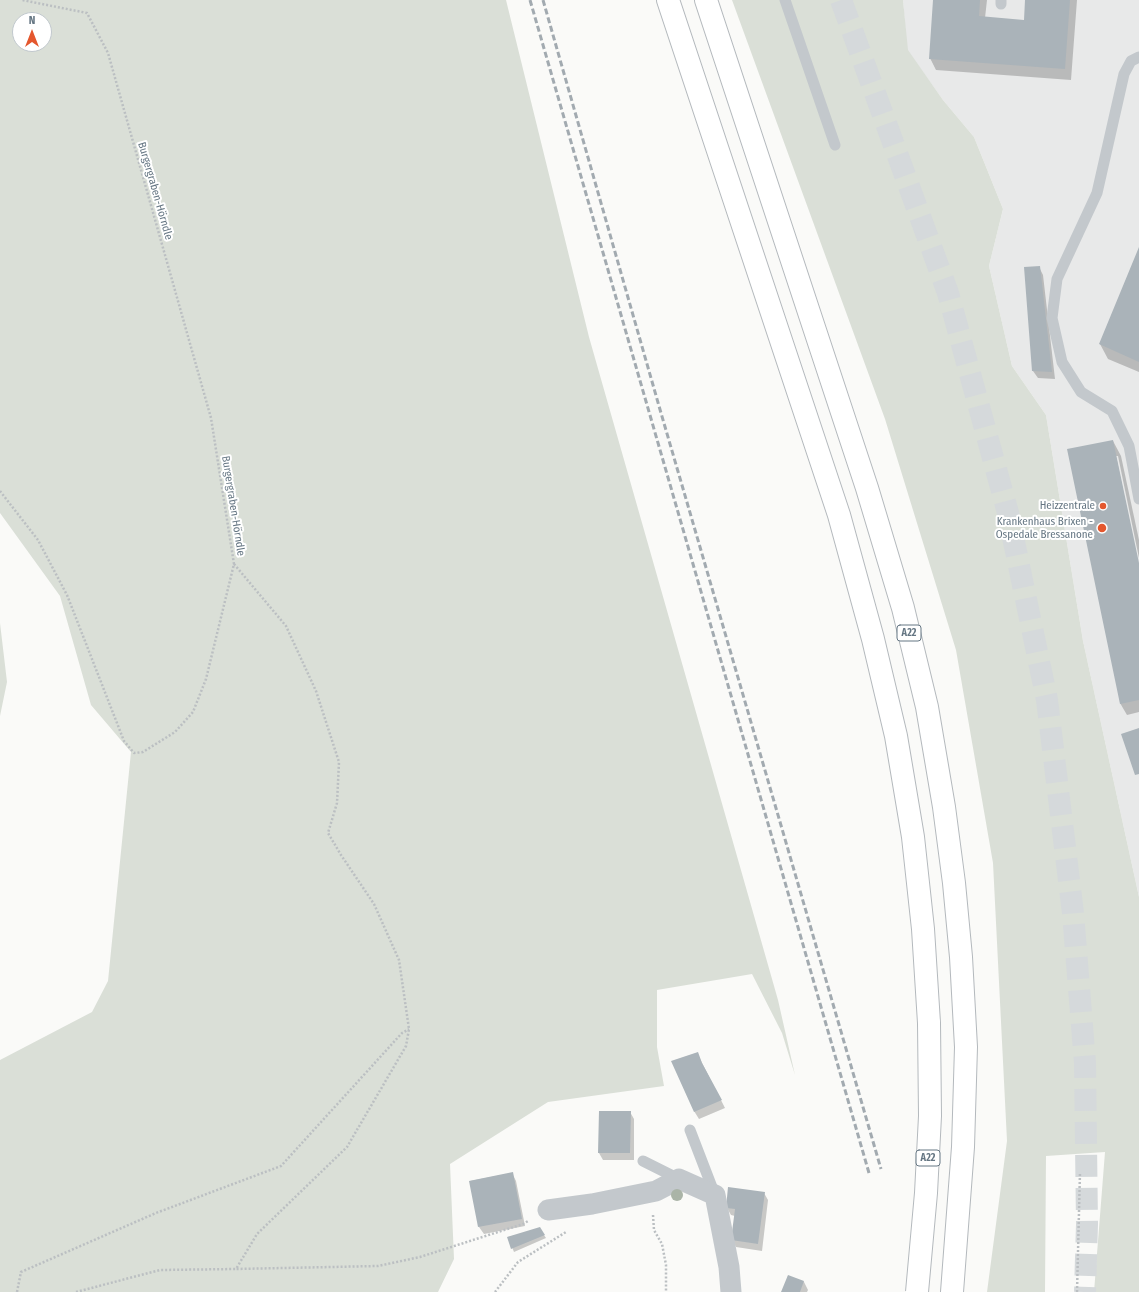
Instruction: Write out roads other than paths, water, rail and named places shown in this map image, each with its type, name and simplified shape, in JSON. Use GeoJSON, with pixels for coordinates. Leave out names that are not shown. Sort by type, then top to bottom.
{"type":"FeatureCollection","features":[{"type":"Feature","properties":{"kind":"highway","name":"A22"},"geometry":{"type":"LineString","coordinates":[[668,0],[839,516],[873,639],[896,736],[913,837],[923,928],[929,1023],[930,1116],[926,1193],[917,1292]]}},
{"type":"Feature","properties":{"kind":"highway","name":"A22"},"geometry":{"type":"LineString","coordinates":[[706,0],[868,488],[904,608],[927,707],[944,807],[954,883],[961,957],[966,1046],[963,1147],[952,1292]]}},
{"type":"Feature","properties":{"kind":"street"},"geometry":{"type":"LineString","coordinates":[[548,1210],[592,1204],[656,1192],[679,1179],[715,1195],[729,1267],[731,1292]]}},
{"type":"Feature","properties":{"kind":"lane"},"geometry":{"type":"LineString","coordinates":[[785,0],[835,145]]}},
{"type":"Feature","properties":{"kind":"lane"},"geometry":{"type":"LineString","coordinates":[[1139,56],[1131,61],[1124,74],[1097,193],[1057,279],[1052,318],[1062,362],[1081,392],[1112,411],[1129,446],[1139,499]]}},
{"type":"Feature","properties":{"kind":"lane"},"geometry":{"type":"LineString","coordinates":[[690,1130],[715,1195]]}},
{"type":"Feature","properties":{"kind":"lane"},"geometry":{"type":"LineString","coordinates":[[642,1161],[679,1179]]}},
{"type":"Feature","properties":{"kind":"tunnel"},"geometry":{"type":"LineString","coordinates":[[841,0],[948,293],[1008,513],[1047,700],[1073,913],[1085,1063],[1087,1224],[1085,1292]]}},
{"type":"Feature","properties":{"kind":"railway"},"geometry":{"type":"LineString","coordinates":[[530,0],[869,1173]]}},
{"type":"Feature","properties":{"kind":"railway"},"geometry":{"type":"LineString","coordinates":[[543,0],[661,413],[881,1169]]}},
{"type":"Feature","properties":{"kind":"place","name":"Heizzentrale"},"geometry":{"type":"Point","coordinates":[1103,506]}},
{"type":"Feature","properties":{"kind":"place","name":"Krankenhaus Brixen - Ospedale Bressanone"},"geometry":{"type":"Point","coordinates":[1102,528]}}]}
